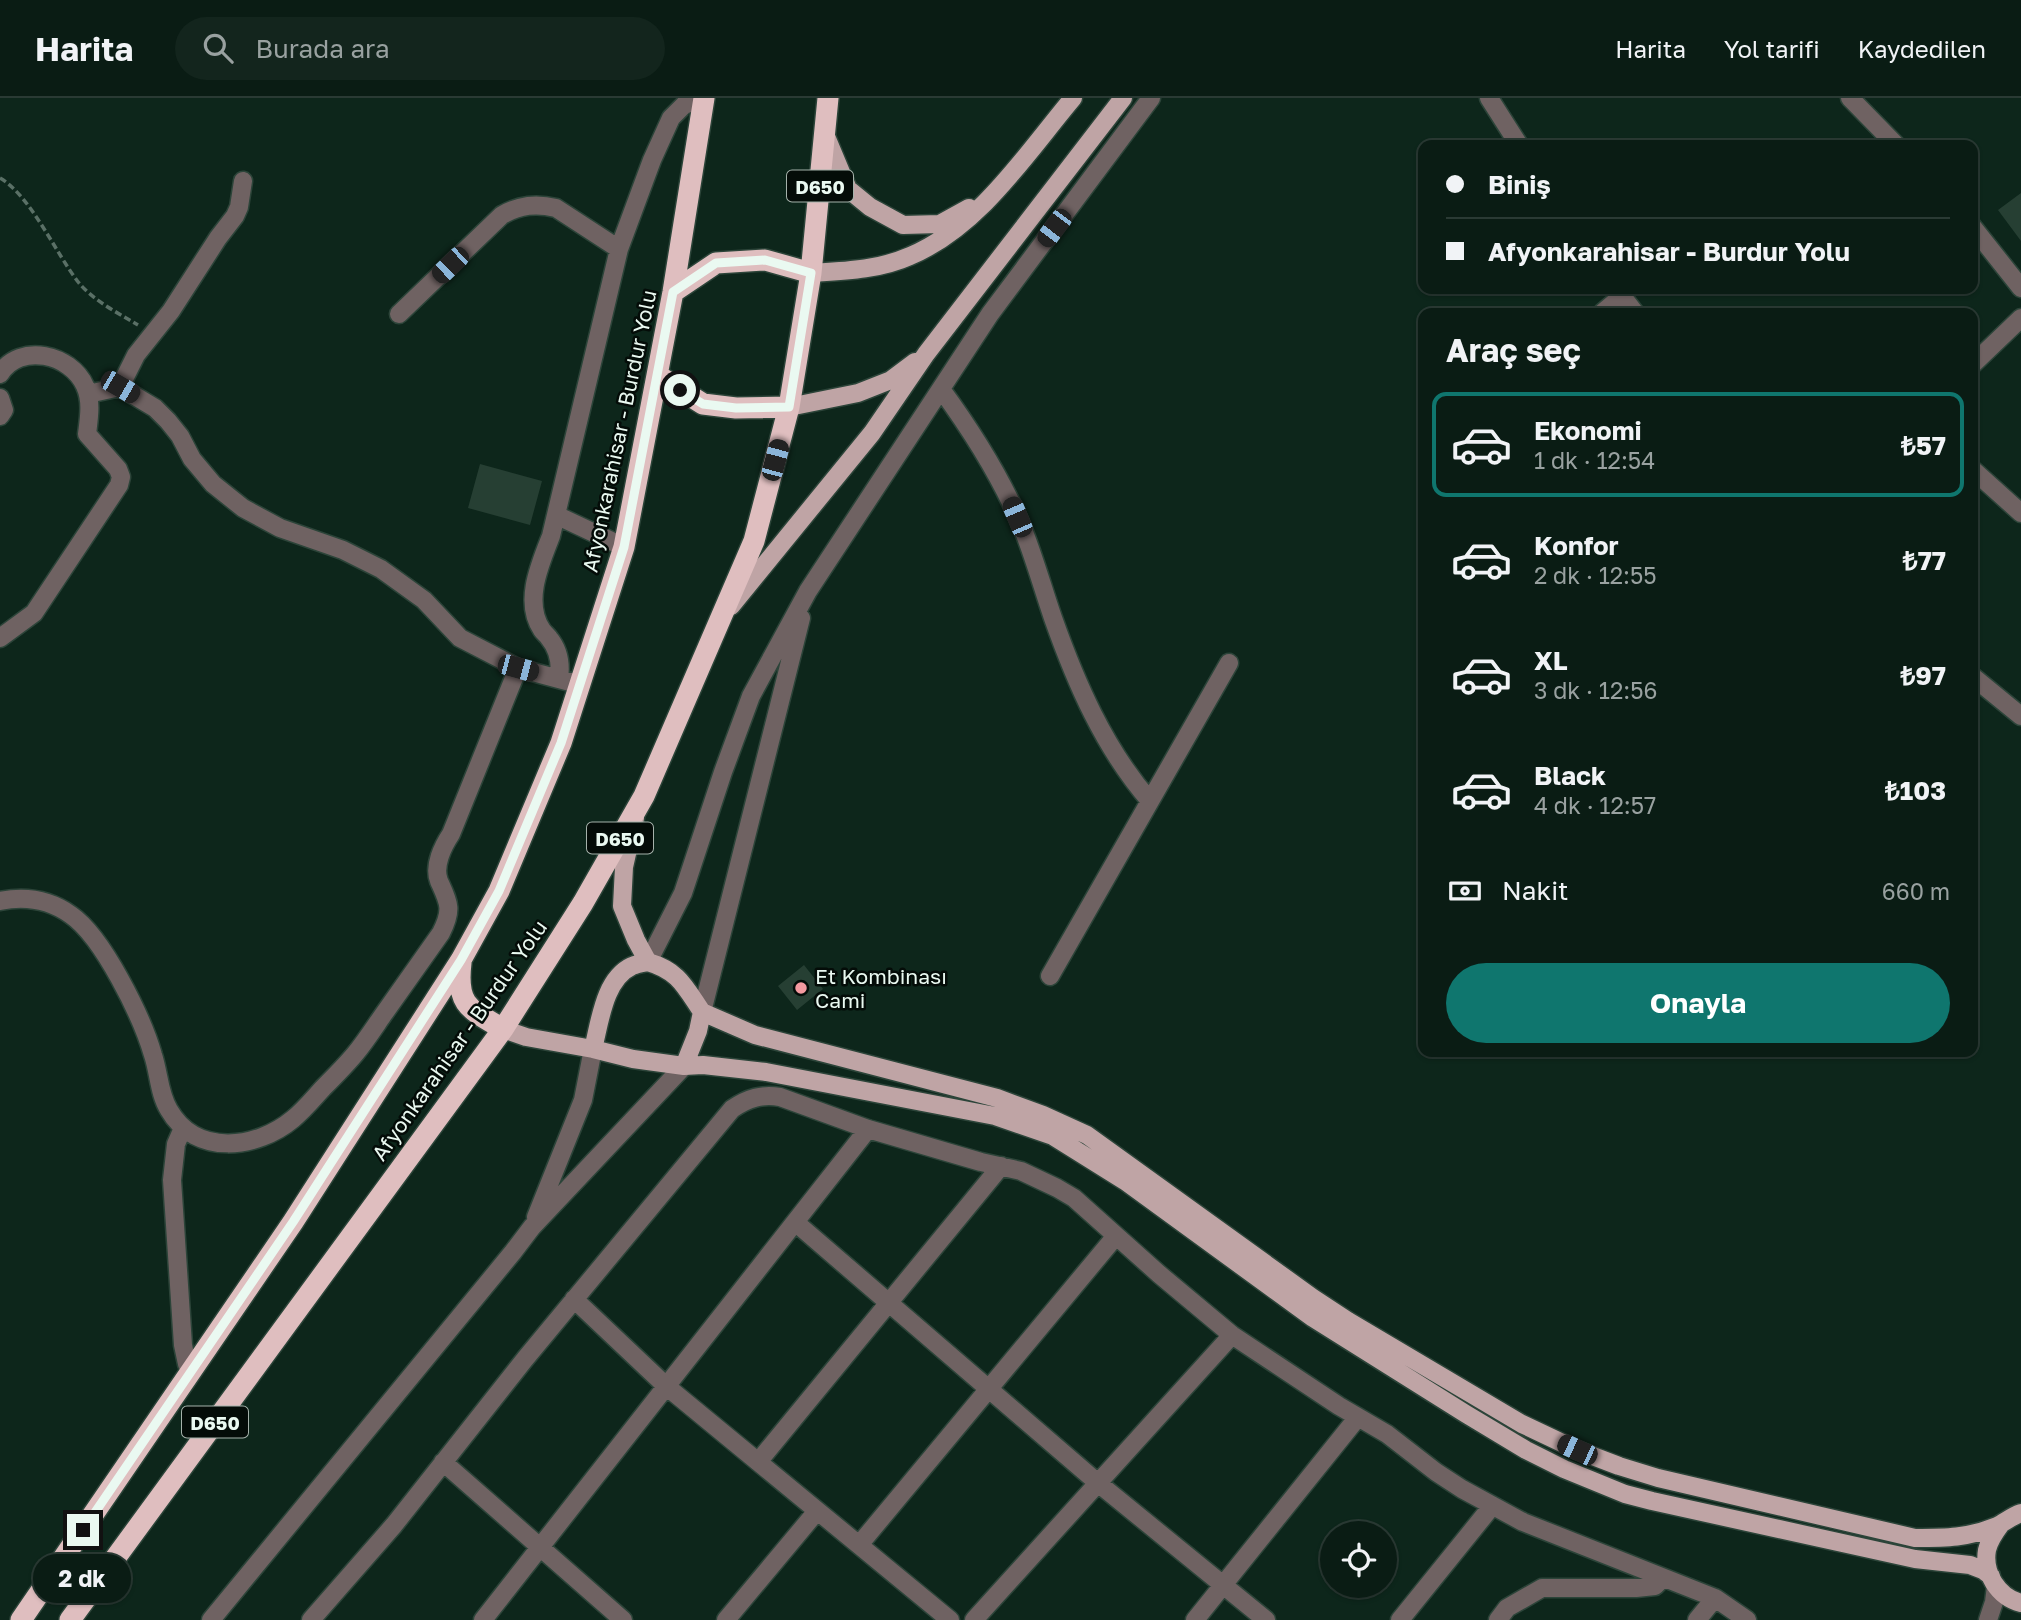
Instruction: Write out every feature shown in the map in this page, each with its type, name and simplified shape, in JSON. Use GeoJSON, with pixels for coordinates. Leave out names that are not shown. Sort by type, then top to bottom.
{"type":"FeatureCollection","features":[{"type":"Feature","properties":{"kind":"highway","name":"Afyonkarahisar - Burdur Yolu"},"geometry":{"type":"LineString","coordinates":[[21,1620],[293,1222],[461,960],[499,891],[561,743],[569,682],[624,547],[673,292],[704,98]]}},
{"type":"Feature","properties":{"kind":"highway","name":"Afyonkarahisar - Burdur Yolu"},"geometry":{"type":"LineString","coordinates":[[70,1620],[503,1029],[583,903],[637,807],[754,541],[789,407],[811,273],[828,98]]}},
{"type":"Feature","properties":{"kind":"highway"},"geometry":{"type":"LineString","coordinates":[[673,292],[716,263],[765,260],[811,273]]}},
{"type":"Feature","properties":{"kind":"highway"},"geometry":{"type":"LineString","coordinates":[[657,375],[703,404],[736,408],[789,407]]}},
{"type":"Feature","properties":{"kind":"highway"},"geometry":{"type":"LineString","coordinates":[[461,960],[459,982],[467,1004],[474,1012],[503,1029]]}},
{"type":"Feature","properties":{"kind":"main road"},"geometry":{"type":"LineString","coordinates":[[811,273],[868,268],[909,257],[948,236],[991,197],[1073,98]]}},
{"type":"Feature","properties":{"kind":"main road"},"geometry":{"type":"LineString","coordinates":[[722,617],[872,433],[926,354],[1123,98]]}},
{"type":"Feature","properties":{"kind":"main road"},"geometry":{"type":"LineString","coordinates":[[825,134],[848,189],[870,207],[904,225],[940,224],[991,197]]}},
{"type":"Feature","properties":{"kind":"main road"},"geometry":{"type":"LineString","coordinates":[[789,407],[858,393],[891,380],[926,354]]}},
{"type":"Feature","properties":{"kind":"main road"},"geometry":{"type":"LineString","coordinates":[[637,807],[624,867],[622,906],[648,962]]}},
{"type":"Feature","properties":{"kind":"main road"},"geometry":{"type":"LineString","coordinates":[[593,1049],[609,991],[619,976],[631,967],[648,962],[664,966],[677,975],[702,1012],[755,1035],[997,1098],[1087,1135],[1348,1321],[1522,1424],[1588,1454],[1658,1478],[1915,1538],[1952,1538],[1976,1534],[2021,1513]]}},
{"type":"Feature","properties":{"kind":"main road"},"geometry":{"type":"LineString","coordinates":[[684,1066],[698,1031],[702,1012]]}},
{"type":"Feature","properties":{"kind":"main road"},"geometry":{"type":"LineString","coordinates":[[503,1029],[526,1037],[633,1059],[766,1072],[995,1116],[1053,1136],[1125,1181],[1313,1318],[1466,1414],[1564,1469],[1625,1494],[1915,1559],[1969,1566],[1983,1570],[1994,1581]]}},
{"type":"Feature","properties":{"kind":"main road"},"geometry":{"type":"LineString","coordinates":[[2001,1524],[1992,1536],[1987,1551],[1987,1566],[2001,1592],[2021,1603]]}},
{"type":"Feature","properties":{"kind":"street"},"geometry":{"type":"LineString","coordinates":[[569,682],[560,671],[554,646],[536,617],[536,574],[551,536],[620,249],[652,160],[671,118],[684,105],[704,98]]}},
{"type":"Feature","properties":{"kind":"street"},"geometry":{"type":"LineString","coordinates":[[648,962],[683,892],[751,696],[808,591],[990,314],[1151,98]]}},
{"type":"Feature","properties":{"kind":"street"},"geometry":{"type":"LineString","coordinates":[[1489,98],[1516,140]]}},
{"type":"Feature","properties":{"kind":"street"},"geometry":{"type":"LineString","coordinates":[[1850,98],[1891,140]]}},
{"type":"Feature","properties":{"kind":"street"},"geometry":{"type":"LineString","coordinates":[[120,387],[136,355],[171,310],[235,216],[243,181]]}},
{"type":"Feature","properties":{"kind":"street"},"geometry":{"type":"LineString","coordinates":[[399,314],[502,215],[522,206],[545,205],[556,208],[620,249]]}},
{"type":"Feature","properties":{"kind":"street"},"geometry":{"type":"LineString","coordinates":[[1978,234],[2021,288]]}},
{"type":"Feature","properties":{"kind":"street"},"geometry":{"type":"LineString","coordinates":[[1606,308],[1617,294]]}},
{"type":"Feature","properties":{"kind":"street"},"geometry":{"type":"LineString","coordinates":[[1621,294],[1632,308]]}},
{"type":"Feature","properties":{"kind":"street"},"geometry":{"type":"LineString","coordinates":[[1978,359],[2021,318]]}},
{"type":"Feature","properties":{"kind":"street"},"geometry":{"type":"LineString","coordinates":[[0,374],[11,363],[27,357],[47,356],[75,371],[88,394],[90,412],[87,434],[118,469],[121,481],[34,613],[0,638]]}},
{"type":"Feature","properties":{"kind":"street"},"geometry":{"type":"LineString","coordinates":[[88,394],[120,387],[155,408],[169,421],[192,459],[214,484],[243,508],[280,528],[343,550],[381,569],[424,600],[460,638],[518,668],[569,682]]}},
{"type":"Feature","properties":{"kind":"street"},"geometry":{"type":"LineString","coordinates":[[941,389],[979,443],[1011,502],[1035,562],[1063,646],[1098,724],[1125,771],[1150,801]]}},
{"type":"Feature","properties":{"kind":"street"},"geometry":{"type":"LineString","coordinates":[[0,398],[4,410],[0,416]]}},
{"type":"Feature","properties":{"kind":"street"},"geometry":{"type":"LineString","coordinates":[[1978,474],[2021,513]]}},
{"type":"Feature","properties":{"kind":"street"},"geometry":{"type":"LineString","coordinates":[[556,515],[624,547]]}},
{"type":"Feature","properties":{"kind":"street"},"geometry":{"type":"LineString","coordinates":[[702,1012],[808,591]]}},
{"type":"Feature","properties":{"kind":"street"},"geometry":{"type":"LineString","coordinates":[[1050,976],[1228,663]]}},
{"type":"Feature","properties":{"kind":"street"},"geometry":{"type":"LineString","coordinates":[[0,901],[40,901],[62,910],[82,924],[112,966],[135,1010],[153,1055],[162,1096],[174,1119],[183,1128],[193,1135],[216,1143],[241,1143],[265,1136],[295,1118],[356,1053],[441,933],[448,913],[447,895],[439,880],[441,852],[451,834],[518,668]]}},
{"type":"Feature","properties":{"kind":"street"},"geometry":{"type":"LineString","coordinates":[[1978,681],[2021,716]]}},
{"type":"Feature","properties":{"kind":"street"},"geometry":{"type":"LineString","coordinates":[[532,1227],[583,1100],[593,1049]]}},
{"type":"Feature","properties":{"kind":"street"},"geometry":{"type":"LineString","coordinates":[[211,1620],[532,1227],[684,1066]]}},
{"type":"Feature","properties":{"kind":"street"},"geometry":{"type":"LineString","coordinates":[[314,1619],[394,1525],[732,1109],[742,1102],[762,1096],[780,1097],[868,1129],[1040,1179],[1074,1198],[1115,1237],[1232,1335],[1387,1434],[1445,1478],[1492,1506],[1554,1535],[1715,1598],[1747,1620]]}},
{"type":"Feature","properties":{"kind":"street"},"geometry":{"type":"LineString","coordinates":[[183,1128],[176,1144],[173,1180],[183,1345],[191,1371]]}},
{"type":"Feature","properties":{"kind":"street"},"geometry":{"type":"LineString","coordinates":[[483,1620],[868,1129]]}},
{"type":"Feature","properties":{"kind":"street"},"geometry":{"type":"LineString","coordinates":[[758,1462],[1001,1166]]}},
{"type":"Feature","properties":{"kind":"street"},"geometry":{"type":"LineString","coordinates":[[795,1222],[1098,1483],[1266,1620]]}},
{"type":"Feature","properties":{"kind":"street"},"geometry":{"type":"LineString","coordinates":[[859,1545],[1115,1237]]}},
{"type":"Feature","properties":{"kind":"street"},"geometry":{"type":"LineString","coordinates":[[575,1299],[666,1386],[944,1618]]}},
{"type":"Feature","properties":{"kind":"street"},"geometry":{"type":"LineString","coordinates":[[974,1620],[1232,1335]]}},
{"type":"Feature","properties":{"kind":"street"},"geometry":{"type":"LineString","coordinates":[[1195,1620],[1359,1417]]}},
{"type":"Feature","properties":{"kind":"street"},"geometry":{"type":"LineString","coordinates":[[443,1462],[623,1620]]}},
{"type":"Feature","properties":{"kind":"street"},"geometry":{"type":"LineString","coordinates":[[1400,1620],[1492,1506]]}},
{"type":"Feature","properties":{"kind":"street"},"geometry":{"type":"LineString","coordinates":[[726,1620],[817,1511]]}},
{"type":"Feature","properties":{"kind":"street"},"geometry":{"type":"LineString","coordinates":[[1498,1620],[1507,1608],[1542,1588],[1636,1588],[1655,1586],[1663,1578]]}},
{"type":"Feature","properties":{"kind":"street"},"geometry":{"type":"LineString","coordinates":[[1988,1620],[1994,1602],[1994,1581]]}},
{"type":"Feature","properties":{"kind":"street"},"geometry":{"type":"LineString","coordinates":[[1696,1620],[1715,1598]]}},
{"type":"Feature","properties":{"kind":"path"},"geometry":{"type":"LineString","coordinates":[[0,178],[17,191],[80,284],[106,305],[151,333]]}},
{"type":"Feature","properties":{"kind":"building"},"geometry":{"type":"Polygon","coordinates":[[[2021,193],[2021,241],[1998,210],[2021,193]]]}},
{"type":"Feature","properties":{"kind":"building"},"geometry":{"type":"Polygon","coordinates":[[[480,464],[542,481],[530,525],[468,508],[480,464]]]}},
{"type":"Feature","properties":{"kind":"building","name":"Et Kombinası Cami"},"geometry":{"type":"Polygon","coordinates":[[[804,965],[823,989],[797,1010],[778,986],[804,965]]]}},
{"type":"Feature","properties":{"kind":"place","name":"Et Kombinası Cami"},"geometry":{"type":"Point","coordinates":[801,988]}},
{"type":"Feature","properties":{"kind":"route"},"geometry":{"type":"LineString","coordinates":[[83,1530],[293,1222],[461,960],[499,891],[561,743],[624,547],[673,292],[716,263],[765,260],[811,273],[789,407],[736,408],[703,404],[680,390]]}}]}
